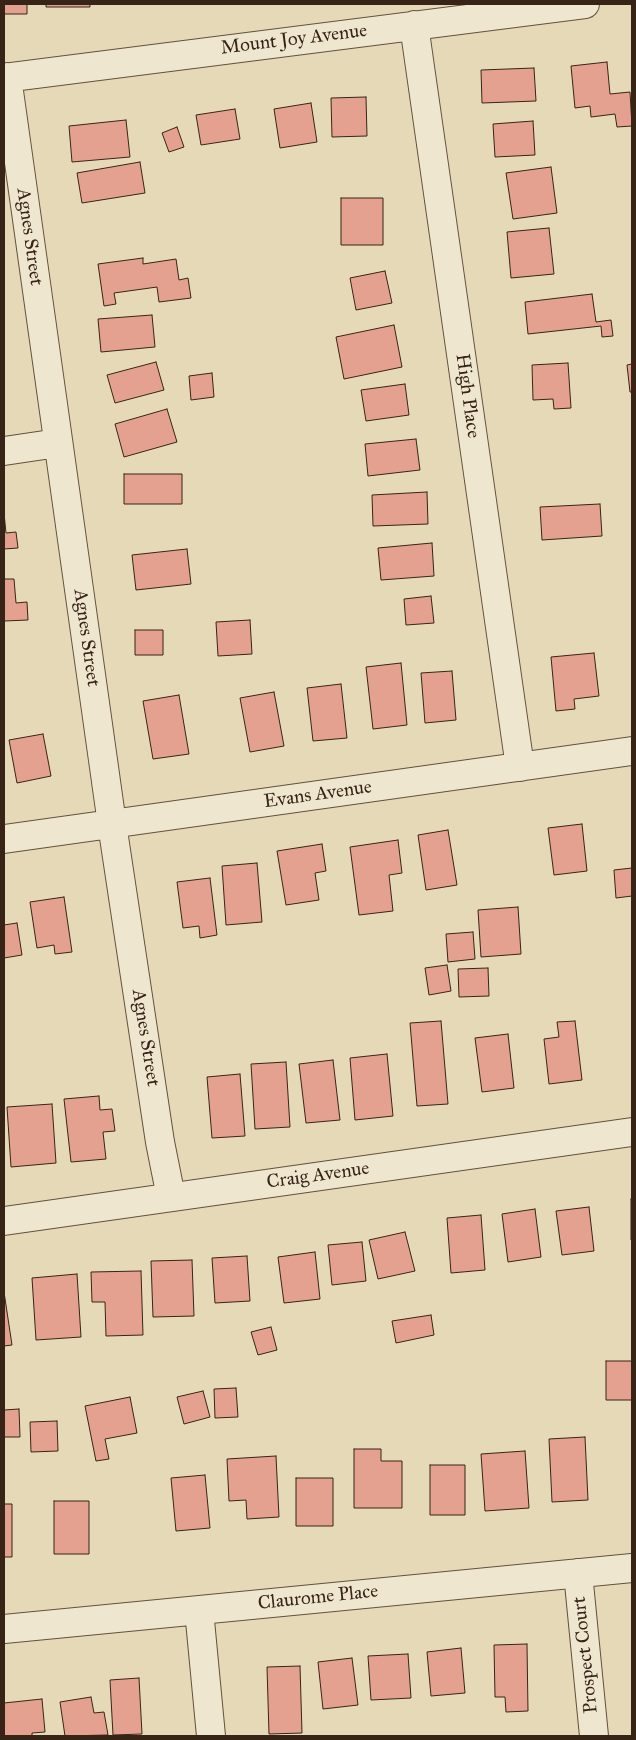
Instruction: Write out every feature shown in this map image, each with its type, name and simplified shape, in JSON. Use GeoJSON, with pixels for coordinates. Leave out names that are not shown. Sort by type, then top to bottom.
{"type":"FeatureCollection","features":[{"type":"Feature","properties":{"kind":"street","name":"Mount Joy Avenue"},"geometry":{"type":"LineString","coordinates":[[5,77],[584,4]]}},
{"type":"Feature","properties":{"kind":"street","name":"High Place"},"geometry":{"type":"LineString","coordinates":[[414,25],[520,767]]}},
{"type":"Feature","properties":{"kind":"street","name":"Agnes Street"},"geometry":{"type":"LineString","coordinates":[[5,77],[112,824],[160,1142],[171,1197]]}},
{"type":"Feature","properties":{"kind":"street"},"geometry":{"type":"LineString","coordinates":[[4,451],[58,443]]}},
{"type":"Feature","properties":{"kind":"street","name":"Evans Avenue"},"geometry":{"type":"LineString","coordinates":[[4,840],[632,751]]}},
{"type":"Feature","properties":{"kind":"street","name":"Craig Avenue"},"geometry":{"type":"LineString","coordinates":[[4,1221],[632,1132]]}},
{"type":"Feature","properties":{"kind":"street","name":"Claurome Place"},"geometry":{"type":"LineString","coordinates":[[4,1629],[632,1568]]}},
{"type":"Feature","properties":{"kind":"street","name":"Prospect Court"},"geometry":{"type":"LineString","coordinates":[[578,1573],[594,1736]]}},
{"type":"Feature","properties":{"kind":"street"},"geometry":{"type":"LineString","coordinates":[[199,1610],[212,1736]]}},
{"type":"Feature","properties":{"kind":"building"},"geometry":{"type":"Polygon","coordinates":[[[4,4],[27,4],[27,14],[4,14],[4,4]]]}},
{"type":"Feature","properties":{"kind":"building"},"geometry":{"type":"Polygon","coordinates":[[[46,4],[90,4],[90,7],[46,7],[46,4]]]}},
{"type":"Feature","properties":{"kind":"building"},"geometry":{"type":"Polygon","coordinates":[[[607,62],[610,94],[630,92],[632,126],[617,127],[615,114],[591,117],[590,106],[575,108],[571,66],[607,62]]]}},
{"type":"Feature","properties":{"kind":"building"},"geometry":{"type":"Polygon","coordinates":[[[534,68],[536,101],[482,103],[481,70],[534,68]]]}},
{"type":"Feature","properties":{"kind":"building"},"geometry":{"type":"Polygon","coordinates":[[[366,97],[367,136],[332,137],[331,98],[366,97]]]}},
{"type":"Feature","properties":{"kind":"building"},"geometry":{"type":"Polygon","coordinates":[[[311,103],[317,142],[280,148],[274,109],[311,103]]]}},
{"type":"Feature","properties":{"kind":"building"},"geometry":{"type":"Polygon","coordinates":[[[235,109],[240,139],[201,145],[196,115],[235,109]]]}},
{"type":"Feature","properties":{"kind":"building"},"geometry":{"type":"Polygon","coordinates":[[[126,120],[130,157],[72,162],[69,126],[126,120]]]}},
{"type":"Feature","properties":{"kind":"building"},"geometry":{"type":"Polygon","coordinates":[[[533,121],[535,155],[495,157],[493,124],[533,121]]]}},
{"type":"Feature","properties":{"kind":"building"},"geometry":{"type":"Polygon","coordinates":[[[177,127],[184,147],[169,152],[162,133],[177,127]]]}},
{"type":"Feature","properties":{"kind":"building"},"geometry":{"type":"Polygon","coordinates":[[[140,162],[145,193],[82,203],[77,173],[140,162]]]}},
{"type":"Feature","properties":{"kind":"building"},"geometry":{"type":"Polygon","coordinates":[[[551,167],[557,213],[513,219],[506,173],[551,167]]]}},
{"type":"Feature","properties":{"kind":"building"},"geometry":{"type":"Polygon","coordinates":[[[341,198],[383,198],[383,245],[341,245],[341,198]]]}},
{"type":"Feature","properties":{"kind":"building"},"geometry":{"type":"Polygon","coordinates":[[[549,228],[554,274],[511,278],[507,232],[549,228]]]}},
{"type":"Feature","properties":{"kind":"building"},"geometry":{"type":"Polygon","coordinates":[[[143,258],[143,264],[176,259],[179,280],[188,278],[191,298],[159,302],[157,287],[114,293],[116,304],[104,306],[98,264],[143,258]]]}},
{"type":"Feature","properties":{"kind":"building"},"geometry":{"type":"Polygon","coordinates":[[[385,271],[392,303],[356,310],[350,278],[385,271]]]}},
{"type":"Feature","properties":{"kind":"building"},"geometry":{"type":"Polygon","coordinates":[[[592,294],[596,322],[611,320],[613,336],[602,337],[601,326],[528,334],[525,302],[592,294]]]}},
{"type":"Feature","properties":{"kind":"building"},"geometry":{"type":"Polygon","coordinates":[[[152,315],[155,347],[101,352],[98,319],[152,315]]]}},
{"type":"Feature","properties":{"kind":"building"},"geometry":{"type":"Polygon","coordinates":[[[394,325],[402,367],[344,379],[336,337],[394,325]]]}},
{"type":"Feature","properties":{"kind":"building"},"geometry":{"type":"Polygon","coordinates":[[[156,362],[164,390],[115,403],[107,375],[156,362]]]}},
{"type":"Feature","properties":{"kind":"building"},"geometry":{"type":"Polygon","coordinates":[[[568,363],[571,408],[554,409],[553,399],[533,400],[532,365],[568,363]]]}},
{"type":"Feature","properties":{"kind":"building"},"geometry":{"type":"Polygon","coordinates":[[[632,364],[632,392],[630,392],[627,365],[632,364]]]}},
{"type":"Feature","properties":{"kind":"building"},"geometry":{"type":"Polygon","coordinates":[[[212,373],[214,397],[191,400],[189,376],[212,373]]]}},
{"type":"Feature","properties":{"kind":"building"},"geometry":{"type":"Polygon","coordinates":[[[405,384],[409,415],[366,421],[361,390],[405,384]]]}},
{"type":"Feature","properties":{"kind":"building"},"geometry":{"type":"Polygon","coordinates":[[[167,409],[177,442],[124,457],[115,424],[167,409]]]}},
{"type":"Feature","properties":{"kind":"building"},"geometry":{"type":"Polygon","coordinates":[[[416,439],[420,470],[368,476],[365,444],[416,439]]]}},
{"type":"Feature","properties":{"kind":"building"},"geometry":{"type":"Polygon","coordinates":[[[124,474],[182,474],[182,504],[124,504],[124,474]]]}},
{"type":"Feature","properties":{"kind":"building"},"geometry":{"type":"Polygon","coordinates":[[[427,492],[428,524],[373,526],[372,495],[427,492]]]}},
{"type":"Feature","properties":{"kind":"building"},"geometry":{"type":"Polygon","coordinates":[[[600,504],[602,536],[542,540],[540,507],[600,504]]]}},
{"type":"Feature","properties":{"kind":"building"},"geometry":{"type":"Polygon","coordinates":[[[4,513],[6,533],[16,532],[18,548],[4,549],[4,513]]]}},
{"type":"Feature","properties":{"kind":"building"},"geometry":{"type":"Polygon","coordinates":[[[432,543],[434,576],[381,580],[378,548],[432,543]]]}},
{"type":"Feature","properties":{"kind":"building"},"geometry":{"type":"Polygon","coordinates":[[[187,549],[191,584],[136,590],[132,555],[187,549]]]}},
{"type":"Feature","properties":{"kind":"building"},"geometry":{"type":"Polygon","coordinates":[[[4,579],[14,579],[16,603],[27,602],[28,620],[4,621],[4,579]]]}},
{"type":"Feature","properties":{"kind":"building"},"geometry":{"type":"Polygon","coordinates":[[[431,596],[434,623],[406,625],[404,599],[431,596]]]}},
{"type":"Feature","properties":{"kind":"building"},"geometry":{"type":"Polygon","coordinates":[[[250,620],[252,654],[218,656],[216,622],[250,620]]]}},
{"type":"Feature","properties":{"kind":"building"},"geometry":{"type":"Polygon","coordinates":[[[135,630],[163,630],[163,655],[135,655],[135,630]]]}},
{"type":"Feature","properties":{"kind":"building"},"geometry":{"type":"Polygon","coordinates":[[[594,653],[599,696],[574,699],[575,709],[556,711],[551,657],[594,653]]]}},
{"type":"Feature","properties":{"kind":"building"},"geometry":{"type":"Polygon","coordinates":[[[401,663],[407,725],[373,729],[366,667],[401,663]]]}},
{"type":"Feature","properties":{"kind":"building"},"geometry":{"type":"Polygon","coordinates":[[[452,671],[456,720],[425,723],[421,673],[452,671]]]}},
{"type":"Feature","properties":{"kind":"building"},"geometry":{"type":"Polygon","coordinates":[[[341,684],[347,738],[313,741],[307,688],[341,684]]]}},
{"type":"Feature","properties":{"kind":"building"},"geometry":{"type":"Polygon","coordinates":[[[274,692],[284,746],[250,752],[240,698],[274,692]]]}},
{"type":"Feature","properties":{"kind":"building"},"geometry":{"type":"Polygon","coordinates":[[[179,695],[189,754],[153,759],[143,701],[179,695]]]}},
{"type":"Feature","properties":{"kind":"building"},"geometry":{"type":"Polygon","coordinates":[[[43,734],[51,776],[17,783],[9,740],[43,734]]]}},
{"type":"Feature","properties":{"kind":"building"},"geometry":{"type":"Polygon","coordinates":[[[582,824],[587,871],[554,875],[548,828],[582,824]]]}},
{"type":"Feature","properties":{"kind":"building"},"geometry":{"type":"Polygon","coordinates":[[[448,830],[457,885],[426,890],[418,835],[448,830]]]}},
{"type":"Feature","properties":{"kind":"building"},"geometry":{"type":"Polygon","coordinates":[[[398,840],[402,873],[389,875],[393,911],[359,915],[350,847],[398,840]]]}},
{"type":"Feature","properties":{"kind":"building"},"geometry":{"type":"Polygon","coordinates":[[[322,844],[326,871],[315,873],[319,900],[286,905],[277,851],[322,844]]]}},
{"type":"Feature","properties":{"kind":"building"},"geometry":{"type":"Polygon","coordinates":[[[257,863],[262,922],[226,925],[222,866],[257,863]]]}},
{"type":"Feature","properties":{"kind":"building"},"geometry":{"type":"Polygon","coordinates":[[[632,868],[632,896],[616,898],[614,870],[632,868]]]}},
{"type":"Feature","properties":{"kind":"building"},"geometry":{"type":"Polygon","coordinates":[[[210,878],[217,935],[200,938],[199,926],[183,928],[177,882],[210,878]]]}},
{"type":"Feature","properties":{"kind":"building"},"geometry":{"type":"Polygon","coordinates":[[[64,897],[72,952],[55,954],[54,945],[37,948],[30,902],[64,897]]]}},
{"type":"Feature","properties":{"kind":"building"},"geometry":{"type":"Polygon","coordinates":[[[518,907],[521,954],[481,957],[478,910],[518,907]]]}},
{"type":"Feature","properties":{"kind":"building"},"geometry":{"type":"Polygon","coordinates":[[[17,923],[22,955],[4,958],[4,925],[17,923]]]}},
{"type":"Feature","properties":{"kind":"building"},"geometry":{"type":"Polygon","coordinates":[[[473,932],[475,959],[448,962],[446,934],[473,932]]]}},
{"type":"Feature","properties":{"kind":"building"},"geometry":{"type":"Polygon","coordinates":[[[447,965],[451,991],[429,995],[425,968],[447,965]]]}},
{"type":"Feature","properties":{"kind":"building"},"geometry":{"type":"Polygon","coordinates":[[[488,968],[489,996],[459,997],[458,969],[488,968]]]}},
{"type":"Feature","properties":{"kind":"building"},"geometry":{"type":"Polygon","coordinates":[[[441,1021],[448,1104],[417,1106],[410,1023],[441,1021]]]}},
{"type":"Feature","properties":{"kind":"building"},"geometry":{"type":"Polygon","coordinates":[[[575,1021],[582,1080],[549,1084],[544,1039],[559,1037],[557,1022],[575,1021]]]}},
{"type":"Feature","properties":{"kind":"building"},"geometry":{"type":"Polygon","coordinates":[[[508,1034],[514,1088],[482,1092],[475,1038],[508,1034]]]}},
{"type":"Feature","properties":{"kind":"building"},"geometry":{"type":"Polygon","coordinates":[[[387,1054],[393,1116],[355,1120],[350,1058],[387,1054]]]}},
{"type":"Feature","properties":{"kind":"building"},"geometry":{"type":"Polygon","coordinates":[[[333,1060],[340,1120],[306,1123],[299,1064],[333,1060]]]}},
{"type":"Feature","properties":{"kind":"building"},"geometry":{"type":"Polygon","coordinates":[[[286,1062],[290,1127],[255,1129],[251,1064],[286,1062]]]}},
{"type":"Feature","properties":{"kind":"building"},"geometry":{"type":"Polygon","coordinates":[[[240,1074],[245,1136],[212,1138],[207,1077],[240,1074]]]}},
{"type":"Feature","properties":{"kind":"building"},"geometry":{"type":"Polygon","coordinates":[[[99,1096],[100,1110],[112,1109],[115,1131],[103,1132],[106,1159],[71,1162],[64,1099],[99,1096]]]}},
{"type":"Feature","properties":{"kind":"building"},"geometry":{"type":"Polygon","coordinates":[[[52,1104],[56,1163],[11,1167],[7,1107],[52,1104]]]}},
{"type":"Feature","properties":{"kind":"building"},"geometry":{"type":"Polygon","coordinates":[[[632,1199],[632,1240],[631,1240],[632,1199]]]}},
{"type":"Feature","properties":{"kind":"building"},"geometry":{"type":"Polygon","coordinates":[[[589,1207],[594,1251],[562,1255],[556,1211],[589,1207]]]}},
{"type":"Feature","properties":{"kind":"building"},"geometry":{"type":"Polygon","coordinates":[[[535,1209],[541,1257],[508,1262],[502,1214],[535,1209]]]}},
{"type":"Feature","properties":{"kind":"building"},"geometry":{"type":"Polygon","coordinates":[[[481,1215],[485,1270],[451,1273],[447,1218],[481,1215]]]}},
{"type":"Feature","properties":{"kind":"building"},"geometry":{"type":"Polygon","coordinates":[[[405,1232],[415,1271],[378,1279],[369,1240],[405,1232]]]}},
{"type":"Feature","properties":{"kind":"building"},"geometry":{"type":"Polygon","coordinates":[[[362,1242],[366,1281],[332,1285],[328,1245],[362,1242]]]}},
{"type":"Feature","properties":{"kind":"building"},"geometry":{"type":"Polygon","coordinates":[[[315,1252],[320,1299],[284,1303],[278,1257],[315,1252]]]}},
{"type":"Feature","properties":{"kind":"building"},"geometry":{"type":"Polygon","coordinates":[[[247,1256],[250,1301],[215,1303],[212,1258],[247,1256]]]}},
{"type":"Feature","properties":{"kind":"building"},"geometry":{"type":"Polygon","coordinates":[[[192,1260],[194,1316],[153,1317],[151,1261],[192,1260]]]}},
{"type":"Feature","properties":{"kind":"building"},"geometry":{"type":"Polygon","coordinates":[[[141,1271],[143,1335],[106,1336],[105,1302],[92,1302],[91,1272],[141,1271]]]}},
{"type":"Feature","properties":{"kind":"building"},"geometry":{"type":"Polygon","coordinates":[[[77,1274],[81,1337],[36,1340],[32,1278],[77,1274]]]}},
{"type":"Feature","properties":{"kind":"building"},"geometry":{"type":"Polygon","coordinates":[[[4,1292],[12,1345],[4,1346],[4,1292]]]}},
{"type":"Feature","properties":{"kind":"building"},"geometry":{"type":"Polygon","coordinates":[[[431,1315],[434,1335],[396,1343],[392,1321],[431,1315]]]}},
{"type":"Feature","properties":{"kind":"building"},"geometry":{"type":"Polygon","coordinates":[[[271,1327],[277,1350],[258,1355],[251,1332],[271,1327]]]}},
{"type":"Feature","properties":{"kind":"building"},"geometry":{"type":"Polygon","coordinates":[[[606,1361],[632,1361],[632,1400],[606,1400],[606,1361]]]}},
{"type":"Feature","properties":{"kind":"building"},"geometry":{"type":"Polygon","coordinates":[[[236,1388],[238,1417],[215,1418],[214,1389],[236,1388]]]}},
{"type":"Feature","properties":{"kind":"building"},"geometry":{"type":"Polygon","coordinates":[[[203,1391],[210,1417],[184,1424],[177,1397],[203,1391]]]}},
{"type":"Feature","properties":{"kind":"building"},"geometry":{"type":"Polygon","coordinates":[[[130,1397],[137,1433],[105,1439],[109,1459],[96,1461],[85,1406],[130,1397]]]}},
{"type":"Feature","properties":{"kind":"building"},"geometry":{"type":"Polygon","coordinates":[[[19,1409],[20,1437],[4,1437],[4,1410],[19,1409]]]}},
{"type":"Feature","properties":{"kind":"building"},"geometry":{"type":"Polygon","coordinates":[[[57,1421],[58,1451],[31,1452],[30,1422],[57,1421]]]}},
{"type":"Feature","properties":{"kind":"building"},"geometry":{"type":"Polygon","coordinates":[[[585,1437],[588,1500],[552,1502],[549,1439],[585,1437]]]}},
{"type":"Feature","properties":{"kind":"building"},"geometry":{"type":"Polygon","coordinates":[[[354,1449],[381,1449],[381,1461],[402,1461],[402,1508],[354,1508],[354,1449]]]}},
{"type":"Feature","properties":{"kind":"building"},"geometry":{"type":"Polygon","coordinates":[[[525,1451],[529,1508],[485,1511],[481,1454],[525,1451]]]}},
{"type":"Feature","properties":{"kind":"building"},"geometry":{"type":"Polygon","coordinates":[[[276,1456],[279,1517],[247,1519],[246,1500],[229,1501],[227,1459],[276,1456]]]}},
{"type":"Feature","properties":{"kind":"building"},"geometry":{"type":"Polygon","coordinates":[[[430,1465],[465,1465],[465,1515],[430,1515],[430,1465]]]}},
{"type":"Feature","properties":{"kind":"building"},"geometry":{"type":"Polygon","coordinates":[[[205,1475],[210,1528],[176,1531],[171,1478],[205,1475]]]}},
{"type":"Feature","properties":{"kind":"building"},"geometry":{"type":"Polygon","coordinates":[[[296,1478],[333,1478],[333,1526],[296,1526],[296,1478]]]}},
{"type":"Feature","properties":{"kind":"building"},"geometry":{"type":"Polygon","coordinates":[[[54,1501],[89,1501],[89,1554],[54,1554],[54,1501]]]}},
{"type":"Feature","properties":{"kind":"building"},"geometry":{"type":"Polygon","coordinates":[[[4,1504],[12,1504],[12,1557],[4,1557],[4,1504]]]}},
{"type":"Feature","properties":{"kind":"building"},"geometry":{"type":"Polygon","coordinates":[[[527,1644],[528,1711],[506,1712],[505,1697],[495,1697],[494,1645],[527,1644]]]}},
{"type":"Feature","properties":{"kind":"building"},"geometry":{"type":"Polygon","coordinates":[[[461,1648],[465,1693],[431,1696],[427,1652],[461,1648]]]}},
{"type":"Feature","properties":{"kind":"building"},"geometry":{"type":"Polygon","coordinates":[[[408,1654],[411,1698],[371,1700],[368,1656],[408,1654]]]}},
{"type":"Feature","properties":{"kind":"building"},"geometry":{"type":"Polygon","coordinates":[[[352,1658],[358,1705],[323,1709],[318,1662],[352,1658]]]}},
{"type":"Feature","properties":{"kind":"building"},"geometry":{"type":"Polygon","coordinates":[[[300,1666],[302,1733],[269,1734],[267,1667],[300,1666]]]}},
{"type":"Feature","properties":{"kind":"building"},"geometry":{"type":"Polygon","coordinates":[[[139,1678],[142,1734],[113,1735],[110,1680],[139,1678]]]}},
{"type":"Feature","properties":{"kind":"building"},"geometry":{"type":"Polygon","coordinates":[[[91,1697],[94,1713],[104,1712],[108,1735],[65,1736],[60,1702],[91,1697]]]}},
{"type":"Feature","properties":{"kind":"building"},"geometry":{"type":"Polygon","coordinates":[[[42,1699],[45,1732],[32,1733],[32,1736],[4,1736],[4,1703],[42,1699]]]}}]}
